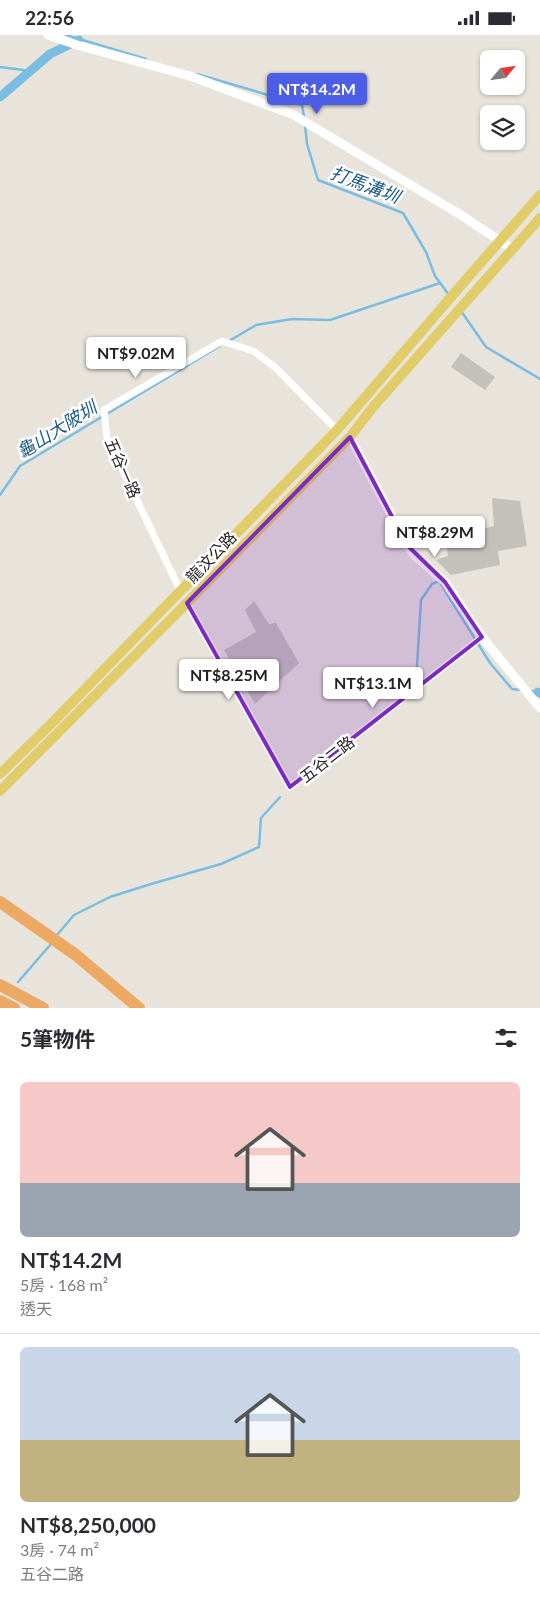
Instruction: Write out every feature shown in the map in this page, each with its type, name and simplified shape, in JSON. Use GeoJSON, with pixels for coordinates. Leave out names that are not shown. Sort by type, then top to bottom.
{"type":"FeatureCollection","features":[{"type":"Feature","properties":{"kind":"highway"},"geometry":{"type":"LineString","coordinates":[[0,897],[5,905],[76,955],[139,1008]]}},
{"type":"Feature","properties":{"kind":"highway"},"geometry":{"type":"LineString","coordinates":[[0,985],[43,1008]]}},
{"type":"Feature","properties":{"kind":"highway"},"geometry":{"type":"LineString","coordinates":[[0,1001],[14,1008]]}},
{"type":"Feature","properties":{"kind":"main road"},"geometry":{"type":"LineString","coordinates":[[501,241],[540,195]]}},
{"type":"Feature","properties":{"kind":"main road"},"geometry":{"type":"LineString","coordinates":[[512,249],[540,218]]}},
{"type":"Feature","properties":{"kind":"main road","name":"龍汶公路"},"geometry":{"type":"LineString","coordinates":[[0,774],[53,723],[337,430],[501,241]]}},
{"type":"Feature","properties":{"kind":"main road","name":"龍汶公路"},"geometry":{"type":"LineString","coordinates":[[0,791],[350,437],[373,407],[512,249]]}},
{"type":"Feature","properties":{"kind":"main road"},"geometry":{"type":"LineString","coordinates":[[337,430],[350,437]]}},
{"type":"Feature","properties":{"kind":"street"},"geometry":{"type":"LineString","coordinates":[[48,35],[77,45],[190,76],[292,114],[461,215],[512,249]]}},
{"type":"Feature","properties":{"kind":"street","name":"五谷一路"},"geometry":{"type":"LineString","coordinates":[[181,592],[107,438],[104,410],[222,341],[253,351],[275,367],[337,430]]}},
{"type":"Feature","properties":{"kind":"street"},"geometry":{"type":"LineString","coordinates":[[350,437],[407,545],[415,556],[445,582],[480,639],[538,705]]}},
{"type":"Feature","properties":{"kind":"street","name":"五谷二路"},"geometry":{"type":"LineString","coordinates":[[187,603],[290,787],[480,639]]}},
{"type":"Feature","properties":{"kind":"highlighted area"},"geometry":{"type":"Polygon","coordinates":[[[350,437],[407,545],[445,582],[482,637],[290,787],[187,603],[350,437]]]}},
{"type":"Feature","properties":{"kind":"building"},"geometry":{"type":"Polygon","coordinates":[[[461,353],[495,377],[485,390],[451,367],[461,353]]]}},
{"type":"Feature","properties":{"kind":"building"},"geometry":{"type":"Polygon","coordinates":[[[492,498],[520,501],[527,546],[498,551],[500,565],[451,575],[436,560],[448,556],[445,538],[494,526],[492,498]]]}},
{"type":"Feature","properties":{"kind":"building"},"geometry":{"type":"Polygon","coordinates":[[[254,601],[269,624],[276,623],[299,663],[255,704],[224,650],[256,632],[245,610],[254,601]]]}},
{"type":"Feature","properties":{"kind":"waterway","name":"打馬溝圳"},"geometry":{"type":"LineString","coordinates":[[66,35],[146,59]]}},
{"type":"Feature","properties":{"kind":"waterway"},"geometry":{"type":"LineString","coordinates":[[0,97],[50,54],[79,40]]}},
{"type":"Feature","properties":{"kind":"waterway"},"geometry":{"type":"LineString","coordinates":[[0,67],[31,71]]}},
{"type":"Feature","properties":{"kind":"waterway","name":"打馬溝圳"},"geometry":{"type":"LineString","coordinates":[[197,74],[302,105],[304,117]]}},
{"type":"Feature","properties":{"kind":"waterway","name":"打馬溝圳"},"geometry":{"type":"LineString","coordinates":[[305,125],[307,144],[318,180],[403,213],[426,252],[435,276],[449,295]]}},
{"type":"Feature","properties":{"kind":"waterway","name":"龜山大陂圳"},"geometry":{"type":"LineString","coordinates":[[229,341],[256,325],[292,319],[330,320],[440,283]]}},
{"type":"Feature","properties":{"kind":"waterway","name":"打馬溝圳"},"geometry":{"type":"LineString","coordinates":[[461,311],[486,347],[540,379]]}},
{"type":"Feature","properties":{"kind":"waterway","name":"龜山大陂圳"},"geometry":{"type":"LineString","coordinates":[[0,495],[20,466],[220,346]]}},
{"type":"Feature","properties":{"kind":"waterway"},"geometry":{"type":"LineString","coordinates":[[416,682],[421,600],[432,584],[439,581],[490,663],[512,689],[522,690]]}},
{"type":"Feature","properties":{"kind":"waterway"},"geometry":{"type":"LineString","coordinates":[[530,691],[538,692]]}},
{"type":"Feature","properties":{"kind":"waterway"},"geometry":{"type":"LineString","coordinates":[[57,935],[74,915],[110,897],[221,864],[259,847],[261,818],[280,797]]}},
{"type":"Feature","properties":{"kind":"waterway"},"geometry":{"type":"LineString","coordinates":[[18,982],[51,944]]}}]}
